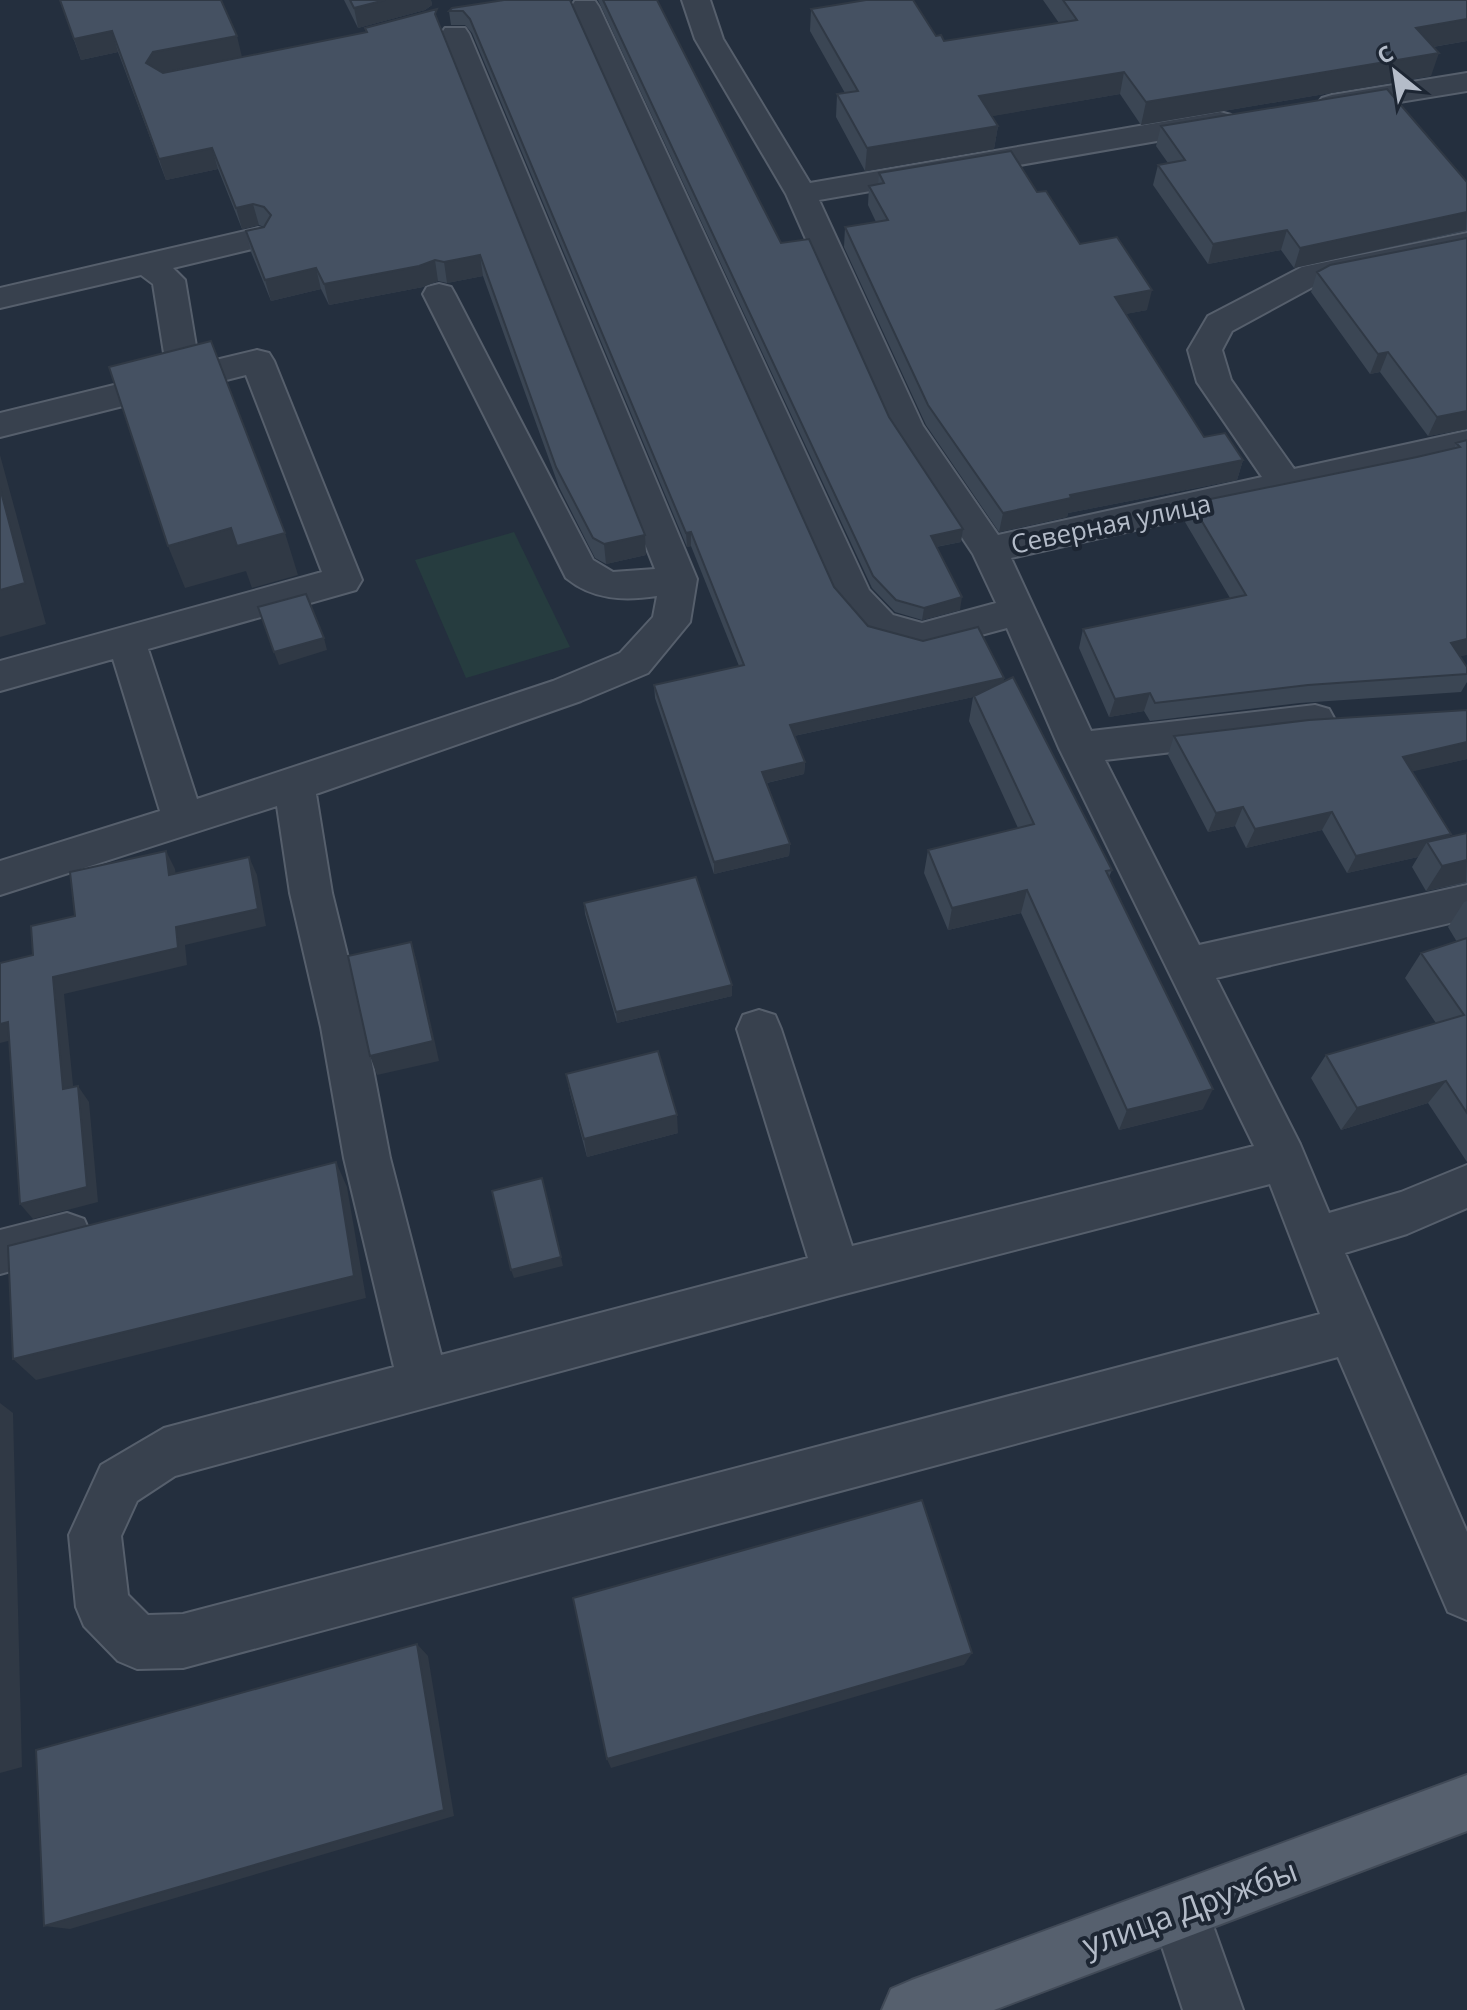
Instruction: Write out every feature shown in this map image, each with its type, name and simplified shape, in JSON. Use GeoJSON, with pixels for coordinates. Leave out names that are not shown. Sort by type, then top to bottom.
{"type":"FeatureCollection","features":[{"type":"Feature","properties":{"kind":"main road","name":"улица Дружбы"},"geometry":{"type":"LineString","coordinates":[[912,2010],[1180,1913],[1467,1803]]}},
{"type":"Feature","properties":{"kind":"street"},"geometry":{"type":"LineString","coordinates":[[696,0],[709,39],[801,194],[907,429],[989,550],[1019,611],[1079,748],[1284,1159],[1351,1330],[1467,1593]]}},
{"type":"Feature","properties":{"kind":"street"},"geometry":{"type":"LineString","coordinates":[[585,7],[854,598],[880,626],[922,637],[1019,611]]}},
{"type":"Feature","properties":{"kind":"street"},"geometry":{"type":"LineString","coordinates":[[0,878],[294,785],[567,691],[634,663],[671,622],[678,579],[448,20]]}},
{"type":"Feature","properties":{"kind":"street"},"geometry":{"type":"LineString","coordinates":[[1311,107],[1467,82]]}},
{"type":"Feature","properties":{"kind":"street"},"geometry":{"type":"LineString","coordinates":[[801,194],[1249,117]]}},
{"type":"Feature","properties":{"kind":"street"},"geometry":{"type":"LineString","coordinates":[[0,298],[149,266],[258,238]]}},
{"type":"Feature","properties":{"kind":"street"},"geometry":{"type":"LineString","coordinates":[[1286,485],[1214,382],[1205,350],[1220,324],[1313,274],[1467,243]]}},
{"type":"Feature","properties":{"kind":"street"},"geometry":{"type":"LineString","coordinates":[[149,266],[169,280],[185,379]]}},
{"type":"Feature","properties":{"kind":"street"},"geometry":{"type":"LineString","coordinates":[[439,294],[579,569],[592,582],[611,587],[678,579]]}},
{"type":"Feature","properties":{"kind":"street"},"geometry":{"type":"LineString","coordinates":[[0,425],[257,361],[343,580],[0,676]]}},
{"type":"Feature","properties":{"kind":"street","name":"Северная улица"},"geometry":{"type":"LineString","coordinates":[[989,550],[1467,443]]}},
{"type":"Feature","properties":{"kind":"street"},"geometry":{"type":"LineString","coordinates":[[127,641],[183,820]]}},
{"type":"Feature","properties":{"kind":"street"},"geometry":{"type":"LineString","coordinates":[[1079,748],[1346,718]]}},
{"type":"Feature","properties":{"kind":"street"},"geometry":{"type":"LineString","coordinates":[[294,785],[311,893],[343,1027],[367,1158],[423,1383]]}},
{"type":"Feature","properties":{"kind":"street"},"geometry":{"type":"LineString","coordinates":[[1188,966],[1467,902]]}},
{"type":"Feature","properties":{"kind":"street"},"geometry":{"type":"LineString","coordinates":[[759,1029],[837,1273]]}},
{"type":"Feature","properties":{"kind":"street"},"geometry":{"type":"LineString","coordinates":[[321,1169],[367,1158]]}},
{"type":"Feature","properties":{"kind":"street"},"geometry":{"type":"LineString","coordinates":[[1284,1159],[837,1273],[164,1454],[119,1483],[95,1535],[103,1607],[137,1642],[183,1641],[1351,1330]]}},
{"type":"Feature","properties":{"kind":"street"},"geometry":{"type":"LineString","coordinates":[[1316,1239],[1407,1212],[1467,1186]]}},
{"type":"Feature","properties":{"kind":"street"},"geometry":{"type":"LineString","coordinates":[[0,1252],[107,1225]]}},
{"type":"Feature","properties":{"kind":"street"},"geometry":{"type":"LineString","coordinates":[[1180,1913],[1213,2010]]}},
{"type":"Feature","properties":{"kind":"green space"},"geometry":{"type":"Polygon","coordinates":[[[514,532],[570,647],[466,678],[415,560],[514,532]]]}},
{"type":"Feature","properties":{"kind":"building"},"geometry":{"type":"Polygon","coordinates":[[[60,0],[221,0],[237,36],[153,52],[146,63],[163,73],[367,32],[365,28],[437,9],[435,14],[645,535],[604,544],[593,538],[556,467],[480,255],[444,262],[435,260],[419,266],[324,284],[316,268],[265,280],[246,231],[264,227],[271,215],[264,207],[253,204],[236,208],[212,148],[159,159],[112,31],[74,39],[60,0]]]}},
{"type":"Feature","properties":{"kind":"building"},"geometry":{"type":"Polygon","coordinates":[[[350,0],[385,0],[354,8],[350,0]]]}},
{"type":"Feature","properties":{"kind":"building"},"geometry":{"type":"Polygon","coordinates":[[[504,0],[570,0],[834,587],[868,626],[923,641],[978,627],[1004,678],[790,725],[805,762],[762,772],[790,844],[714,862],[654,685],[744,665],[691,532],[686,533],[470,19],[463,11],[449,11],[504,0]]]}},
{"type":"Feature","properties":{"kind":"building"},"geometry":{"type":"Polygon","coordinates":[[[603,0],[657,0],[781,243],[809,239],[889,417],[963,529],[931,536],[962,597],[924,608],[896,600],[873,576],[603,0]]]}},
{"type":"Feature","properties":{"kind":"building"},"geometry":{"type":"Polygon","coordinates":[[[866,0],[913,0],[936,36],[941,35],[944,41],[1077,20],[1063,0],[1467,0],[1467,19],[1416,28],[1439,53],[1146,102],[1124,72],[979,96],[998,126],[867,148],[837,94],[858,91],[811,9],[866,0]]]}},
{"type":"Feature","properties":{"kind":"building"},"geometry":{"type":"Polygon","coordinates":[[[1387,89],[1467,182],[1467,212],[1300,248],[1287,230],[1213,244],[1158,165],[1185,160],[1161,126],[1387,89]]]}},
{"type":"Feature","properties":{"kind":"building"},"geometry":{"type":"Polygon","coordinates":[[[1011,151],[1037,192],[1046,191],[1080,244],[1117,237],[1152,290],[1115,297],[1204,437],[1225,433],[1243,460],[1070,495],[1071,498],[1003,513],[928,405],[845,227],[888,220],[869,186],[884,183],[879,173],[1011,151]]]}},
{"type":"Feature","properties":{"kind":"building"},"geometry":{"type":"Polygon","coordinates":[[[1467,238],[1467,411],[1437,417],[1388,352],[1378,354],[1317,272],[1330,265],[1467,238]]]}},
{"type":"Feature","properties":{"kind":"building"},"geometry":{"type":"Polygon","coordinates":[[[211,341],[285,533],[237,546],[231,528],[168,546],[109,367],[211,341]]]}},
{"type":"Feature","properties":{"kind":"building"},"geometry":{"type":"Polygon","coordinates":[[[1467,440],[1467,639],[1451,643],[1467,667],[1467,674],[1308,685],[1155,703],[1150,693],[1115,699],[1083,629],[1246,595],[1191,503],[1417,457],[1460,447],[1456,443],[1467,440]]]}},
{"type":"Feature","properties":{"kind":"building"},"geometry":{"type":"Polygon","coordinates":[[[0,488],[25,583],[0,590],[0,488]]]}},
{"type":"Feature","properties":{"kind":"building"},"geometry":{"type":"Polygon","coordinates":[[[306,594],[324,638],[274,652],[258,607],[306,594]]]}},
{"type":"Feature","properties":{"kind":"building"},"geometry":{"type":"Polygon","coordinates":[[[1013,677],[1112,870],[1106,871],[1213,1089],[1127,1110],[1027,890],[952,908],[928,850],[1034,824],[974,696],[1013,677]]]}},
{"type":"Feature","properties":{"kind":"building"},"geometry":{"type":"Polygon","coordinates":[[[1467,710],[1467,742],[1403,757],[1451,834],[1356,856],[1332,812],[1255,829],[1243,807],[1216,813],[1174,736],[1309,720],[1467,710]]]}},
{"type":"Feature","properties":{"kind":"building"},"geometry":{"type":"Polygon","coordinates":[[[1467,833],[1467,860],[1442,866],[1427,842],[1467,833]]]}},
{"type":"Feature","properties":{"kind":"building"},"geometry":{"type":"Polygon","coordinates":[[[166,851],[169,875],[249,857],[258,909],[176,927],[178,948],[53,977],[63,1089],[78,1086],[87,1187],[20,1204],[8,1022],[0,1024],[0,963],[33,955],[31,926],[75,916],[70,872],[166,851]]]}},
{"type":"Feature","properties":{"kind":"building"},"geometry":{"type":"Polygon","coordinates":[[[696,877],[732,985],[616,1012],[584,903],[696,877]]]}},
{"type":"Feature","properties":{"kind":"building"},"geometry":{"type":"Polygon","coordinates":[[[1467,938],[1467,1113],[1446,1081],[1357,1108],[1326,1055],[1464,1015],[1421,953],[1467,938]]]}},
{"type":"Feature","properties":{"kind":"building"},"geometry":{"type":"Polygon","coordinates":[[[411,942],[433,1041],[370,1056],[348,956],[411,942]]]}},
{"type":"Feature","properties":{"kind":"building"},"geometry":{"type":"Polygon","coordinates":[[[658,1051],[677,1115],[584,1139],[566,1074],[658,1051]]]}},
{"type":"Feature","properties":{"kind":"building"},"geometry":{"type":"Polygon","coordinates":[[[336,1162],[354,1276],[13,1359],[8,1246],[336,1162]]]}},
{"type":"Feature","properties":{"kind":"building"},"geometry":{"type":"Polygon","coordinates":[[[542,1178],[561,1257],[511,1270],[492,1191],[542,1178]]]}},
{"type":"Feature","properties":{"kind":"building"},"geometry":{"type":"Polygon","coordinates":[[[922,1500],[972,1653],[607,1759],[573,1598],[922,1500]]]}},
{"type":"Feature","properties":{"kind":"building"},"geometry":{"type":"Polygon","coordinates":[[[417,1644],[444,1810],[44,1926],[36,1750],[417,1644]]]}}]}
